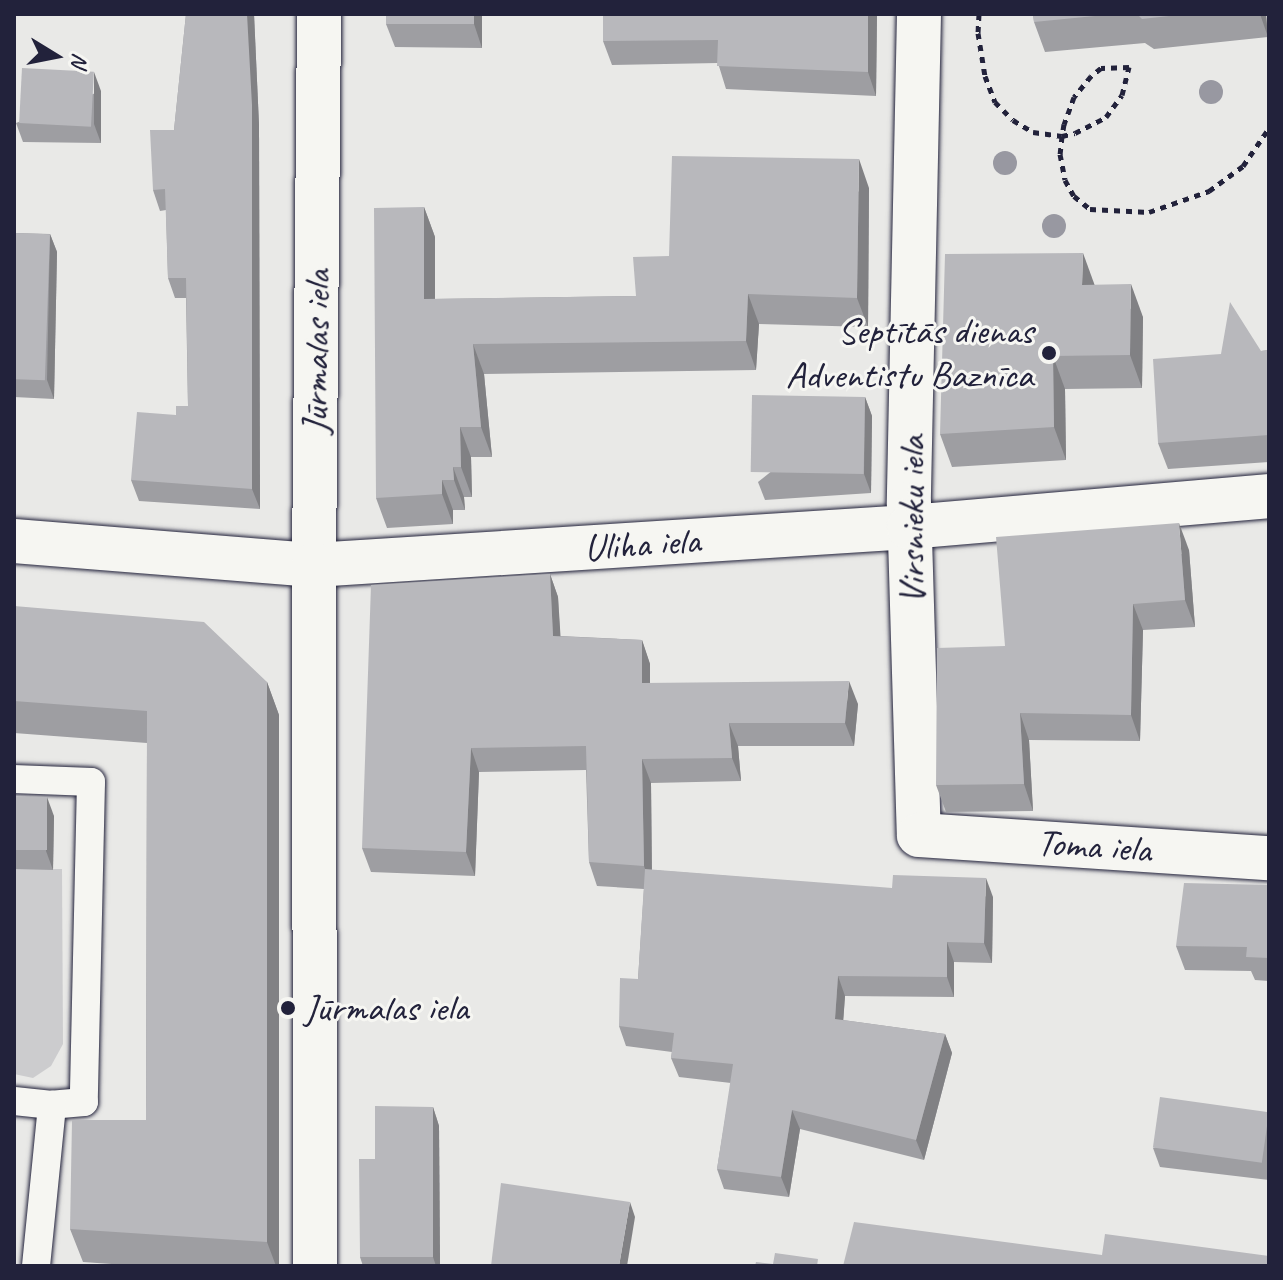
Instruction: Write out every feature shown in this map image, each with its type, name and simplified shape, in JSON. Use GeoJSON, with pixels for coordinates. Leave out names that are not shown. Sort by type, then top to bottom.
{"type":"FeatureCollection","features":[{"type":"Feature","properties":{"kind":"street","name":"Jūrmalas iela"},"geometry":{"type":"LineString","coordinates":[[315,1266],[314,565],[319,14]]}},
{"type":"Feature","properties":{"kind":"street","name":"Virsnieku iela"},"geometry":{"type":"LineString","coordinates":[[919,14],[909,527],[919,835]]}},
{"type":"Feature","properties":{"kind":"street","name":"Uliha iela"},"geometry":{"type":"LineString","coordinates":[[14,541],[314,565],[909,527],[1269,496]]}},
{"type":"Feature","properties":{"kind":"street","name":"Toma iela"},"geometry":{"type":"LineString","coordinates":[[919,835],[1269,858]]}},
{"type":"Feature","properties":{"kind":"lane"},"geometry":{"type":"LineString","coordinates":[[14,779],[91,782],[84,1102],[52,1105],[14,1101]]}},
{"type":"Feature","properties":{"kind":"lane"},"geometry":{"type":"LineString","coordinates":[[36,1266],[52,1105]]}},
{"type":"Feature","properties":{"kind":"path"},"geometry":{"type":"LineString","coordinates":[[979,14],[978,33],[985,76],[995,102],[1013,120],[1033,132],[1062,136],[1106,117],[1122,95],[1129,67],[1101,68],[1091,76],[1074,97],[1062,136],[1060,154],[1065,180],[1074,196],[1090,209],[1149,212],[1209,191],[1243,166],[1269,128]]}},
{"type":"Feature","properties":{"kind":"shaded area"},"geometry":{"type":"Polygon","coordinates":[[[14,869],[62,869],[63,1044],[51,1066],[33,1078],[14,1074],[14,869]]]}},
{"type":"Feature","properties":{"kind":"building"},"geometry":{"type":"Polygon","coordinates":[[[186,14],[247,14],[252,105],[252,489],[131,480],[137,412],[176,415],[176,406],[188,406],[186,278],[168,278],[165,189],[153,190],[150,130],[174,130],[186,14]]]}},
{"type":"Feature","properties":{"kind":"building"},"geometry":{"type":"Polygon","coordinates":[[[386,14],[474,14],[474,24],[386,24],[386,14]]]}},
{"type":"Feature","properties":{"kind":"building"},"geometry":{"type":"Polygon","coordinates":[[[603,14],[868,14],[868,72],[717,66],[718,40],[603,41],[603,14]]]}},
{"type":"Feature","properties":{"kind":"building"},"geometry":{"type":"Polygon","coordinates":[[[1033,14],[1115,14],[1034,22],[1033,14]]]}},
{"type":"Feature","properties":{"kind":"building"},"geometry":{"type":"Polygon","coordinates":[[[1137,14],[1187,14],[1142,19],[1137,14]]]}},
{"type":"Feature","properties":{"kind":"building"},"geometry":{"type":"Polygon","coordinates":[[[22,68],[94,72],[91,127],[19,123],[22,68]]]}},
{"type":"Feature","properties":{"kind":"building"},"geometry":{"type":"Polygon","coordinates":[[[672,156],[859,159],[857,298],[748,294],[746,341],[473,344],[481,427],[460,427],[461,467],[453,467],[454,480],[442,480],[442,494],[376,498],[374,208],[424,207],[424,299],[636,296],[633,257],[669,256],[672,156]]]}},
{"type":"Feature","properties":{"kind":"building"},"geometry":{"type":"Polygon","coordinates":[[[14,233],[50,234],[45,380],[14,379],[14,233]]]}},
{"type":"Feature","properties":{"kind":"building","name":"Septītās dienas Adventistu Baznīca"},"geometry":{"type":"Polygon","coordinates":[[[1083,253],[1082,285],[1131,284],[1130,355],[1053,356],[1054,427],[940,434],[945,254],[1083,253]]]}},
{"type":"Feature","properties":{"kind":"building"},"geometry":{"type":"Polygon","coordinates":[[[1230,302],[1261,351],[1269,350],[1269,435],[1158,443],[1153,359],[1221,354],[1230,302]]]}},
{"type":"Feature","properties":{"kind":"building"},"geometry":{"type":"Polygon","coordinates":[[[752,395],[865,397],[864,474],[751,472],[752,395]]]}},
{"type":"Feature","properties":{"kind":"building"},"geometry":{"type":"Polygon","coordinates":[[[1179,523],[1185,600],[1133,604],[1131,715],[1020,713],[1024,784],[936,785],[937,648],[1005,646],[996,537],[1179,523]]]}},
{"type":"Feature","properties":{"kind":"building"},"geometry":{"type":"Polygon","coordinates":[[[550,574],[553,636],[642,640],[642,683],[849,681],[845,723],[729,723],[732,758],[642,759],[644,866],[589,862],[586,746],[471,748],[466,852],[362,848],[371,585],[550,574]]]}},
{"type":"Feature","properties":{"kind":"building"},"geometry":{"type":"Polygon","coordinates":[[[14,606],[204,622],[267,682],[267,1242],[70,1229],[72,1120],[146,1120],[147,711],[14,701],[14,606]]]}},
{"type":"Feature","properties":{"kind":"building"},"geometry":{"type":"Polygon","coordinates":[[[14,797],[47,797],[47,850],[14,850],[14,797]]]}},
{"type":"Feature","properties":{"kind":"building"},"geometry":{"type":"Polygon","coordinates":[[[645,869],[892,888],[893,875],[986,878],[984,943],[947,942],[947,977],[838,976],[835,1019],[945,1034],[916,1140],[792,1110],[781,1177],[717,1169],[733,1064],[671,1058],[674,1033],[619,1026],[620,978],[638,979],[645,869]]]}},
{"type":"Feature","properties":{"kind":"building"},"geometry":{"type":"Polygon","coordinates":[[[1184,883],[1269,885],[1269,958],[1246,957],[1247,947],[1176,946],[1184,883]]]}},
{"type":"Feature","properties":{"kind":"building"},"geometry":{"type":"Polygon","coordinates":[[[1160,1097],[1269,1112],[1262,1163],[1153,1148],[1160,1097]]]}},
{"type":"Feature","properties":{"kind":"building"},"geometry":{"type":"Polygon","coordinates":[[[375,1106],[433,1107],[433,1257],[360,1257],[359,1159],[375,1159],[375,1106]]]}},
{"type":"Feature","properties":{"kind":"building"},"geometry":{"type":"Polygon","coordinates":[[[501,1183],[630,1202],[619,1266],[491,1266],[501,1183]]]}},
{"type":"Feature","properties":{"kind":"building"},"geometry":{"type":"Polygon","coordinates":[[[854,1222],[1102,1255],[1105,1234],[1269,1256],[1269,1266],[843,1266],[854,1222]]]}},
{"type":"Feature","properties":{"kind":"building"},"geometry":{"type":"Polygon","coordinates":[[[775,1253],[818,1259],[817,1266],[755,1266],[756,1262],[773,1264],[775,1253]]]}},
{"type":"Feature","properties":{"kind":"place","name":"Septītās dienas Adventistu Baznīca"},"geometry":{"type":"Point","coordinates":[1049,353]}},
{"type":"Feature","properties":{"kind":"place","name":"Jūrmalas iela"},"geometry":{"type":"Point","coordinates":[288,1008]}}]}
